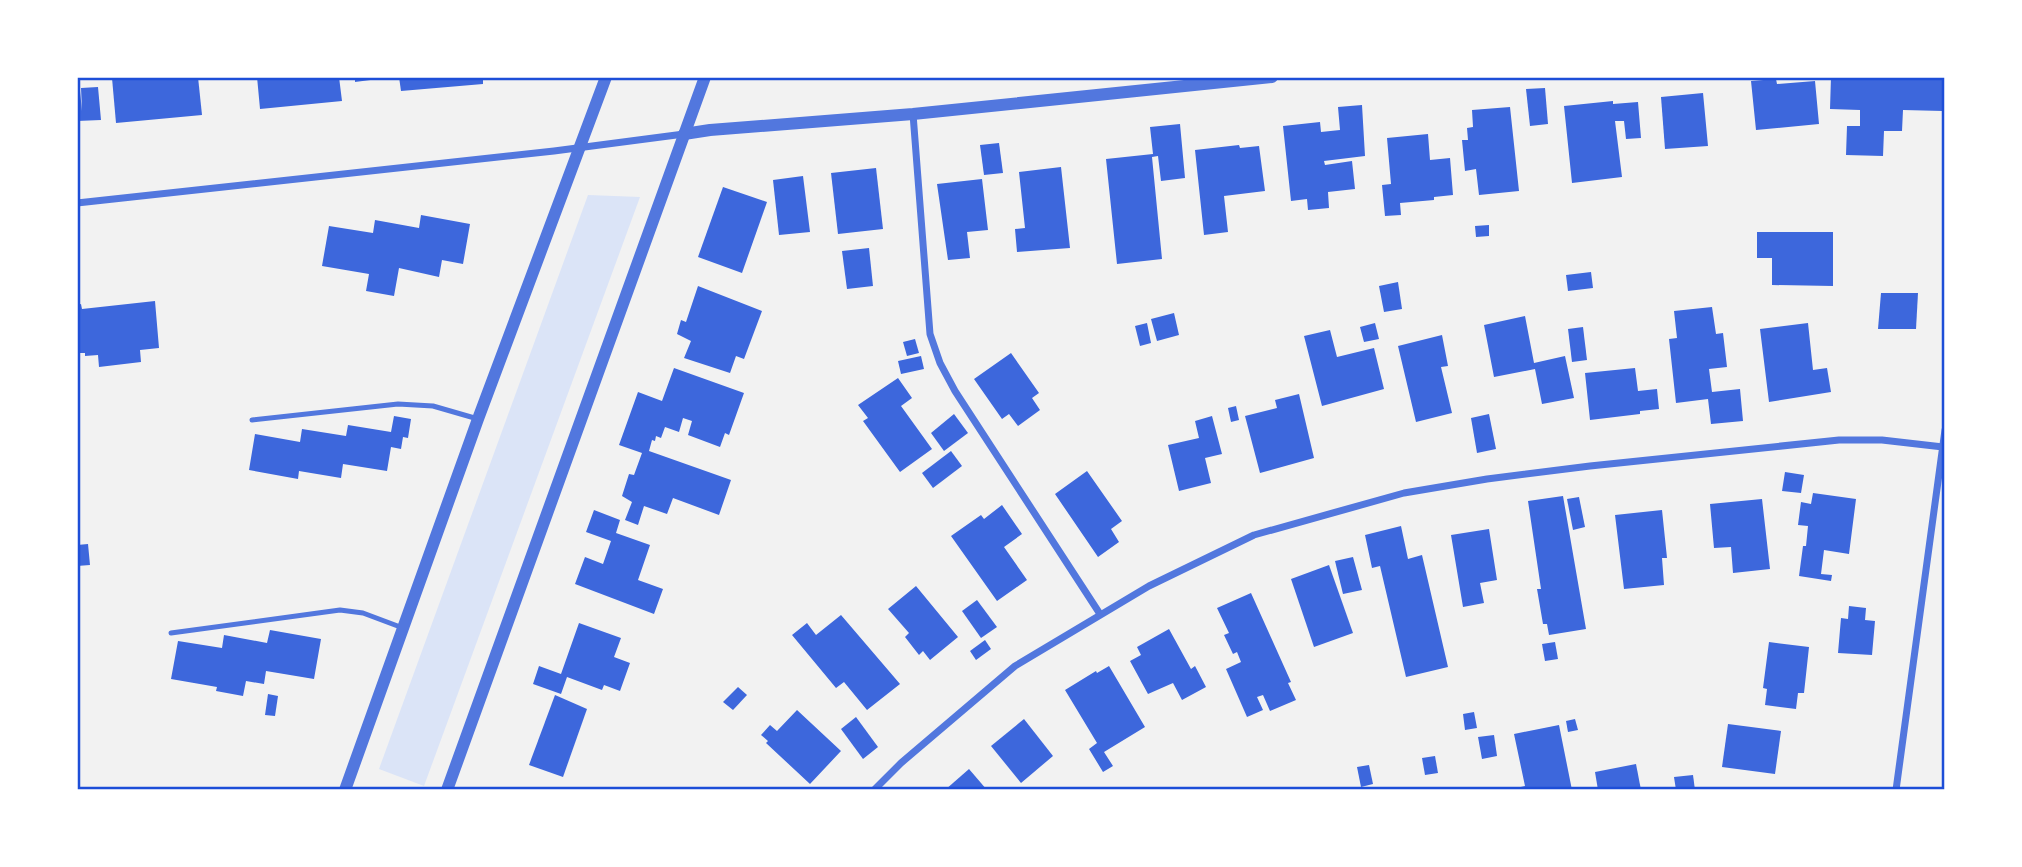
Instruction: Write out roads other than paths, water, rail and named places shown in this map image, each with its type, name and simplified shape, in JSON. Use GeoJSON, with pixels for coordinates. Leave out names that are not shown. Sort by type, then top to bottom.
{"type":"FeatureCollection","features":[{"type":"Feature","properties":{"kind":"street"},"geometry":{"type":"LineString","coordinates":[[345,790],[478,419],[606,77]]}},
{"type":"Feature","properties":{"kind":"street"},"geometry":{"type":"LineString","coordinates":[[447,790],[705,77]]}},
{"type":"Feature","properties":{"kind":"street"},"geometry":{"type":"LineString","coordinates":[[77,203],[578,148],[710,130],[913,114],[1272,77]]}},
{"type":"Feature","properties":{"kind":"street"},"geometry":{"type":"LineString","coordinates":[[913,114],[930,334],[940,363],[954,391],[1100,614]]}},
{"type":"Feature","properties":{"kind":"street"},"geometry":{"type":"LineString","coordinates":[[1896,790],[1945,430]]}},
{"type":"Feature","properties":{"kind":"street"},"geometry":{"type":"LineString","coordinates":[[874,790],[901,763],[1015,667],[1149,586],[1254,535],[1404,493],[1487,479],[1839,440],[1882,440],[1943,447]]}},
{"type":"Feature","properties":{"kind":"lane"},"geometry":{"type":"LineString","coordinates":[[252,419],[398,404],[433,406],[478,419]]}},
{"type":"Feature","properties":{"kind":"lane"},"geometry":{"type":"LineString","coordinates":[[171,634],[340,610],[363,613],[403,628]]}}]}
